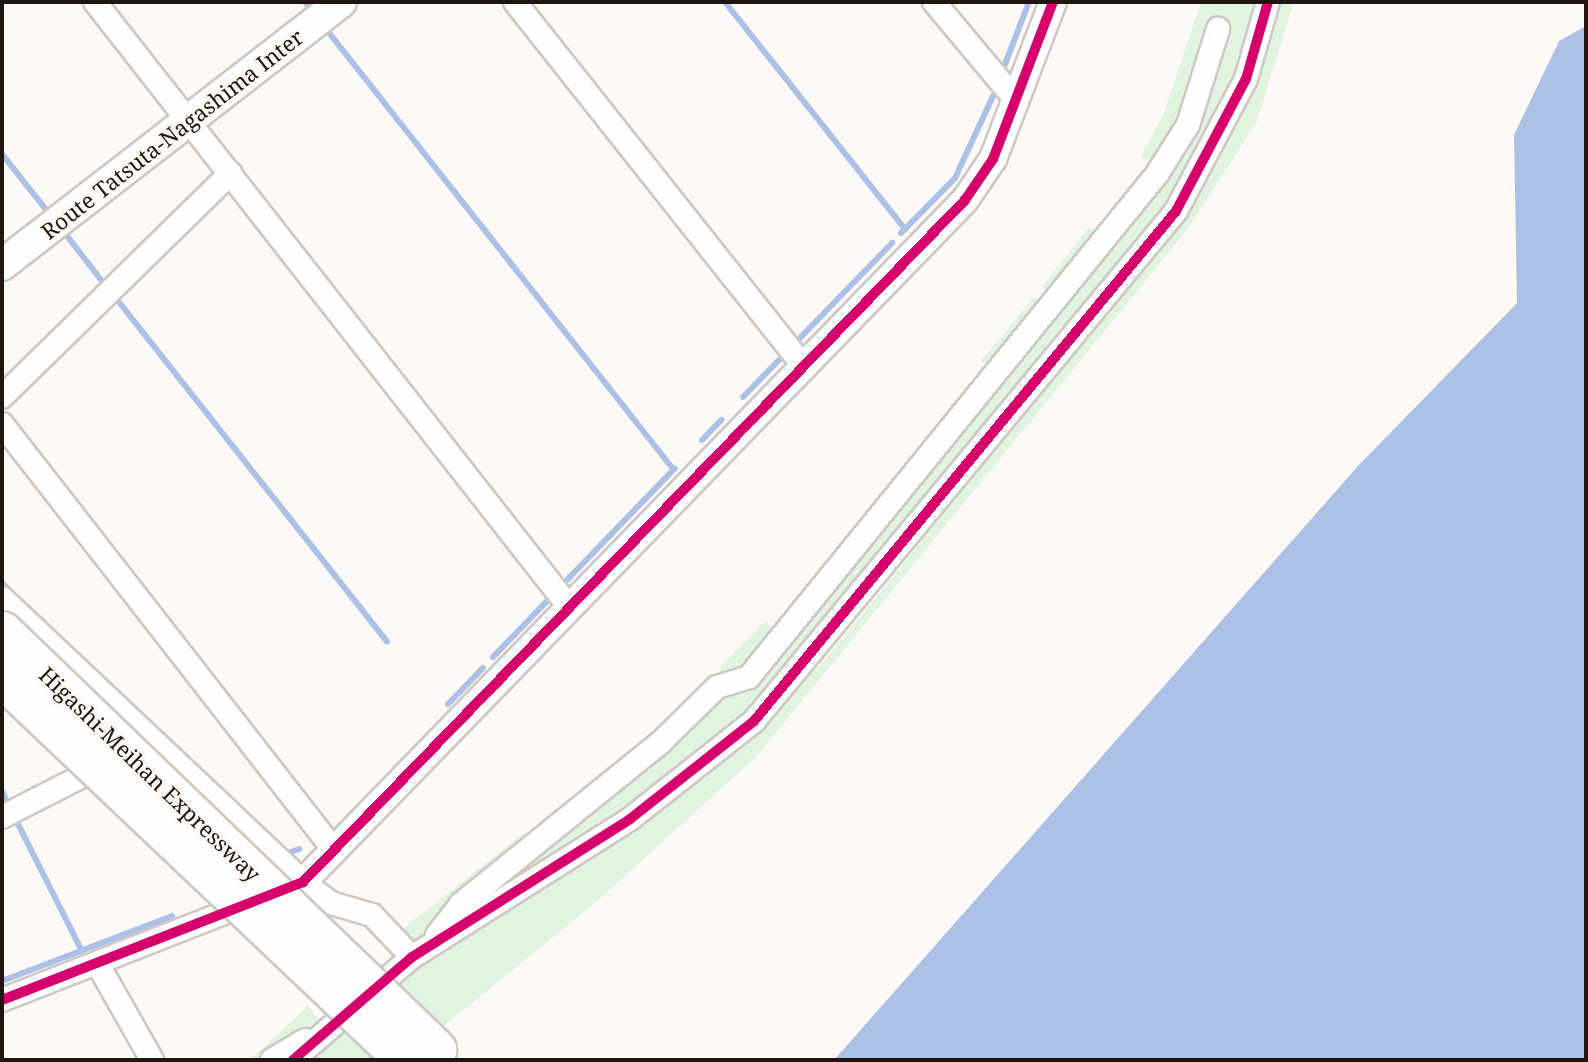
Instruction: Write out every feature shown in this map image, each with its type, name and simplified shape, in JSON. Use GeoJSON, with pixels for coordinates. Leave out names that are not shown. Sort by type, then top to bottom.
{"type":"FeatureCollection","features":[{"type":"Feature","properties":{"kind":"highway","name":"Higashi-Meihan Expressway"},"geometry":{"type":"LineString","coordinates":[[2,632],[421,1055]]}},
{"type":"Feature","properties":{"kind":"highway","name":"Higashi-Meihan Expressway"},"geometry":{"type":"LineString","coordinates":[[2,677],[421,1055]]}},
{"type":"Feature","properties":{"kind":"main road","name":"Route Tatsuta-Nagashima Inter"},"geometry":{"type":"LineString","coordinates":[[2,265],[341,2]]}},
{"type":"Feature","properties":{"kind":"street"},"geometry":{"type":"LineString","coordinates":[[95,2],[570,608]]}},
{"type":"Feature","properties":{"kind":"street"},"geometry":{"type":"LineString","coordinates":[[515,2],[804,366]]}},
{"type":"Feature","properties":{"kind":"street"},"geometry":{"type":"LineString","coordinates":[[934,2],[1015,99]]}},
{"type":"Feature","properties":{"kind":"street"},"geometry":{"type":"LineString","coordinates":[[2,1000],[303,882],[965,200],[993,159],[1053,2]]}},
{"type":"Feature","properties":{"kind":"street"},"geometry":{"type":"LineString","coordinates":[[293,1060],[320,1033],[420,951],[565,863],[692,774],[754,721],[814,654],[1176,211],[1246,79],[1268,2]]}},
{"type":"Feature","properties":{"kind":"street"},"geometry":{"type":"LineString","coordinates":[[420,951],[461,904],[661,742],[717,687],[749,677],[1157,174],[1188,125],[1218,29]]}},
{"type":"Feature","properties":{"kind":"street"},"geometry":{"type":"LineString","coordinates":[[2,397],[231,173]]}},
{"type":"Feature","properties":{"kind":"street"},"geometry":{"type":"LineString","coordinates":[[2,424],[334,850]]}},
{"type":"Feature","properties":{"kind":"street"},"geometry":{"type":"LineString","coordinates":[[2,598],[303,882],[331,903],[372,915],[420,951]]}},
{"type":"Feature","properties":{"kind":"street"},"geometry":{"type":"LineString","coordinates":[[2,817],[153,741]]}},
{"type":"Feature","properties":{"kind":"street"},"geometry":{"type":"LineString","coordinates":[[97,963],[152,1060]]}},
{"type":"Feature","properties":{"kind":"street"},"geometry":{"type":"LineString","coordinates":[[272,1060],[320,1033]]}},
{"type":"Feature","properties":{"kind":"green space"},"geometry":{"type":"Polygon","coordinates":[[[1201,2],[1259,2],[1239,76],[1185,180],[1128,255],[747,712],[628,808],[461,916],[719,695],[1165,175],[1219,60],[1227,22],[1217,20],[1201,80],[1156,165],[1140,157],[1163,115],[1201,2]]]}},
{"type":"Feature","properties":{"kind":"green space"},"geometry":{"type":"Polygon","coordinates":[[[1279,2],[1293,2],[1257,121],[1188,229],[755,758],[595,903],[402,1060],[306,1060],[425,958],[633,832],[697,783],[825,660],[1186,216],[1253,88],[1279,2]]]}},
{"type":"Feature","properties":{"kind":"green space"},"geometry":{"type":"Polygon","coordinates":[[[1089,227],[1098,234],[1051,294],[1042,287],[1089,227]]]}},
{"type":"Feature","properties":{"kind":"green space"},"geometry":{"type":"Polygon","coordinates":[[[1034,297],[1042,302],[992,370],[981,361],[1034,297]]]}},
{"type":"Feature","properties":{"kind":"green space"},"geometry":{"type":"Polygon","coordinates":[[[765,621],[778,633],[745,673],[726,681],[719,668],[765,621]]]}},
{"type":"Feature","properties":{"kind":"green space"},"geometry":{"type":"Polygon","coordinates":[[[524,833],[531,843],[439,917],[423,938],[408,939],[401,930],[524,833]]]}},
{"type":"Feature","properties":{"kind":"green space"},"geometry":{"type":"Polygon","coordinates":[[[308,1006],[319,1020],[262,1060],[250,1060],[308,1006]]]}},
{"type":"Feature","properties":{"kind":"water"},"geometry":{"type":"Polygon","coordinates":[[[1586,26],[1586,1060],[834,1060],[1358,466],[1517,303],[1514,135],[1559,41],[1586,26]]]}},
{"type":"Feature","properties":{"kind":"waterway"},"geometry":{"type":"LineString","coordinates":[[305,2],[308,6]]}},
{"type":"Feature","properties":{"kind":"waterway"},"geometry":{"type":"LineString","coordinates":[[725,2],[905,229]]}},
{"type":"Feature","properties":{"kind":"waterway"},"geometry":{"type":"LineString","coordinates":[[1002,72],[1029,2]]}},
{"type":"Feature","properties":{"kind":"waterway"},"geometry":{"type":"LineString","coordinates":[[330,34],[673,469]]}},
{"type":"Feature","properties":{"kind":"waterway"},"geometry":{"type":"LineString","coordinates":[[901,233],[955,178],[993,96]]}},
{"type":"Feature","properties":{"kind":"waterway"},"geometry":{"type":"LineString","coordinates":[[2,154],[44,207]]}},
{"type":"Feature","properties":{"kind":"waterway"},"geometry":{"type":"LineString","coordinates":[[67,236],[105,285]]}},
{"type":"Feature","properties":{"kind":"waterway"},"geometry":{"type":"LineString","coordinates":[[799,339],[892,243]]}},
{"type":"Feature","properties":{"kind":"waterway"},"geometry":{"type":"LineString","coordinates":[[115,297],[387,642]]}},
{"type":"Feature","properties":{"kind":"waterway"},"geometry":{"type":"LineString","coordinates":[[743,397],[779,360]]}},
{"type":"Feature","properties":{"kind":"waterway"},"geometry":{"type":"LineString","coordinates":[[702,440],[721,420]]}},
{"type":"Feature","properties":{"kind":"waterway"},"geometry":{"type":"LineString","coordinates":[[565,582],[675,468]]}},
{"type":"Feature","properties":{"kind":"waterway"},"geometry":{"type":"LineString","coordinates":[[2,583],[13,594]]}},
{"type":"Feature","properties":{"kind":"waterway"},"geometry":{"type":"LineString","coordinates":[[493,657],[548,600]]}},
{"type":"Feature","properties":{"kind":"waterway"},"geometry":{"type":"LineString","coordinates":[[448,704],[483,668]]}},
{"type":"Feature","properties":{"kind":"waterway"},"geometry":{"type":"LineString","coordinates":[[2,791],[9,806]]}},
{"type":"Feature","properties":{"kind":"waterway"},"geometry":{"type":"LineString","coordinates":[[14,816],[82,951]]}},
{"type":"Feature","properties":{"kind":"waterway"},"geometry":{"type":"LineString","coordinates":[[284,854],[299,849]]}},
{"type":"Feature","properties":{"kind":"waterway"},"geometry":{"type":"LineString","coordinates":[[2,981],[172,916]]}},
{"type":"Feature","properties":{"kind":"cycle path"},"geometry":{"type":"LineString","coordinates":[[2,1000],[303,882],[965,200],[993,159],[1053,2]]}},
{"type":"Feature","properties":{"kind":"cycle path"},"geometry":{"type":"LineString","coordinates":[[293,1060],[412,957],[630,819],[754,721],[1176,211],[1246,79],[1268,2]]}}]}
